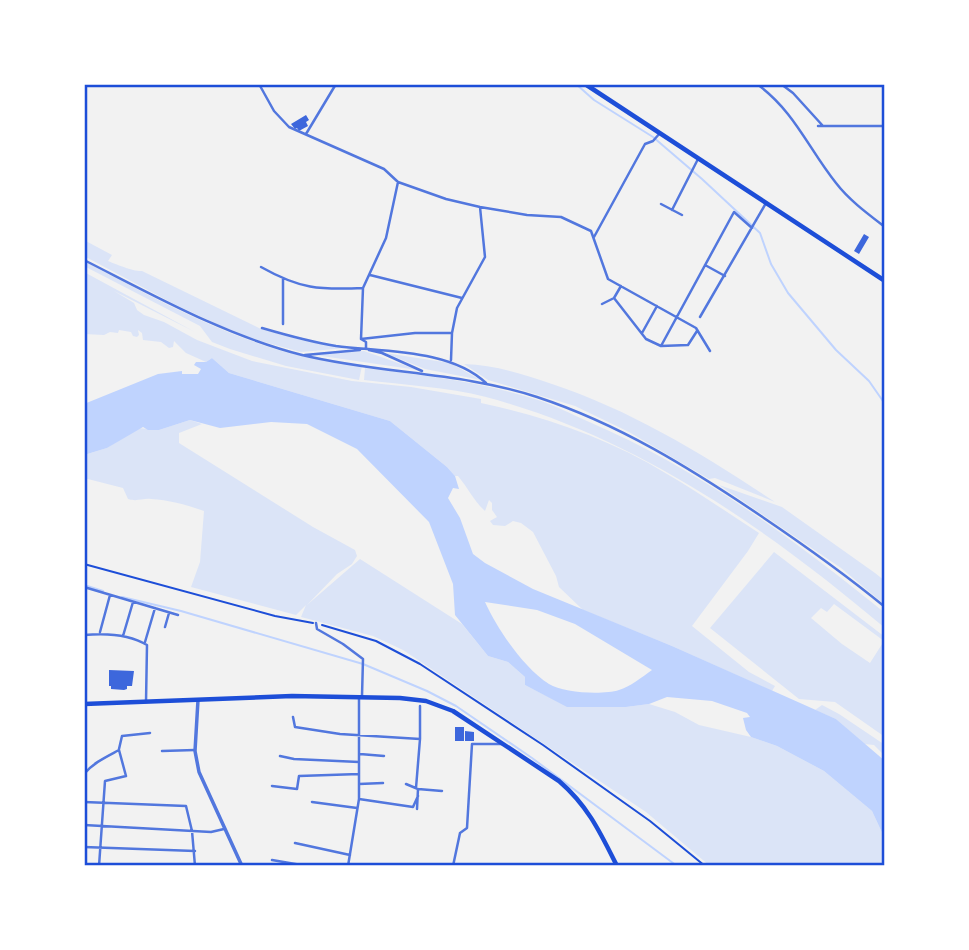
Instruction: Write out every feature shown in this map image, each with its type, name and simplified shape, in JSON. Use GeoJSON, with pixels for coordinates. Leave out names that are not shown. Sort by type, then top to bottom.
{"type":"FeatureCollection","features":[{"type":"Feature","properties":{"kind":"main road"},"geometry":{"type":"LineString","coordinates":[[585,84],[885,281]]}},
{"type":"Feature","properties":{"kind":"main road"},"geometry":{"type":"LineString","coordinates":[[84,704],[292,696],[416,699],[440,705],[559,781],[573,793],[593,817],[618,866]]}},
{"type":"Feature","properties":{"kind":"street"},"geometry":{"type":"LineString","coordinates":[[259,84],[274,111],[287,125],[384,169],[398,182],[446,199],[480,207],[527,215],[561,217],[591,231],[608,279],[697,331],[710,351]]}},
{"type":"Feature","properties":{"kind":"street"},"geometry":{"type":"LineString","coordinates":[[306,134],[336,84]]}},
{"type":"Feature","properties":{"kind":"street"},"geometry":{"type":"LineString","coordinates":[[757,84],[775,97],[797,124],[837,185],[885,228]]}},
{"type":"Feature","properties":{"kind":"street"},"geometry":{"type":"LineString","coordinates":[[781,84],[793,93],[821,126],[885,126]]}},
{"type":"Feature","properties":{"kind":"street"},"geometry":{"type":"LineString","coordinates":[[594,237],[645,144],[653,141],[660,133]]}},
{"type":"Feature","properties":{"kind":"street"},"geometry":{"type":"LineString","coordinates":[[673,209],[698,158]]}},
{"type":"Feature","properties":{"kind":"street"},"geometry":{"type":"LineString","coordinates":[[361,339],[363,288],[386,238],[398,182]]}},
{"type":"Feature","properties":{"kind":"street"},"geometry":{"type":"LineString","coordinates":[[700,317],[766,203]]}},
{"type":"Feature","properties":{"kind":"street"},"geometry":{"type":"LineString","coordinates":[[661,204],[682,215]]}},
{"type":"Feature","properties":{"kind":"street"},"geometry":{"type":"LineString","coordinates":[[451,361],[452,333],[462,298],[485,257],[480,207]]}},
{"type":"Feature","properties":{"kind":"street"},"geometry":{"type":"LineString","coordinates":[[661,346],[734,212],[752,228]]}},
{"type":"Feature","properties":{"kind":"street"},"geometry":{"type":"LineString","coordinates":[[84,260],[224,329],[258,342],[305,355],[363,366],[486,383],[583,414],[670,457],[841,571],[885,607]]}},
{"type":"Feature","properties":{"kind":"street"},"geometry":{"type":"LineString","coordinates":[[705,265],[725,276]]}},
{"type":"Feature","properties":{"kind":"street"},"geometry":{"type":"LineString","coordinates":[[261,267],[299,285],[314,288],[363,288]]}},
{"type":"Feature","properties":{"kind":"street"},"geometry":{"type":"LineString","coordinates":[[369,275],[462,298]]}},
{"type":"Feature","properties":{"kind":"street"},"geometry":{"type":"LineString","coordinates":[[283,279],[283,324]]}},
{"type":"Feature","properties":{"kind":"street"},"geometry":{"type":"LineString","coordinates":[[603,304],[614,298],[621,286]]}},
{"type":"Feature","properties":{"kind":"street"},"geometry":{"type":"LineString","coordinates":[[614,298],[646,339],[661,346],[688,345],[697,331]]}},
{"type":"Feature","properties":{"kind":"street"},"geometry":{"type":"LineString","coordinates":[[642,333],[657,306]]}},
{"type":"Feature","properties":{"kind":"street"},"geometry":{"type":"LineString","coordinates":[[262,328],[324,344],[451,361],[486,383]]}},
{"type":"Feature","properties":{"kind":"street"},"geometry":{"type":"LineString","coordinates":[[361,339],[415,333],[452,333]]}},
{"type":"Feature","properties":{"kind":"street"},"geometry":{"type":"LineString","coordinates":[[361,339],[366,342],[366,349]]}},
{"type":"Feature","properties":{"kind":"street"},"geometry":{"type":"LineString","coordinates":[[305,355],[366,349],[382,353],[424,373]]}},
{"type":"Feature","properties":{"kind":"street"},"geometry":{"type":"LineString","coordinates":[[84,587],[178,614]]}},
{"type":"Feature","properties":{"kind":"street"},"geometry":{"type":"LineString","coordinates":[[99,634],[110,595]]}},
{"type":"Feature","properties":{"kind":"street"},"geometry":{"type":"LineString","coordinates":[[123,636],[133,602]]}},
{"type":"Feature","properties":{"kind":"street"},"geometry":{"type":"LineString","coordinates":[[146,702],[145,642],[155,608]]}},
{"type":"Feature","properties":{"kind":"street"},"geometry":{"type":"LineString","coordinates":[[165,627],[169,612]]}},
{"type":"Feature","properties":{"kind":"street"},"geometry":{"type":"LineString","coordinates":[[316,623],[317,629],[344,644],[363,659],[359,799],[348,866]]}},
{"type":"Feature","properties":{"kind":"street"},"geometry":{"type":"LineString","coordinates":[[84,635],[123,636],[145,642]]}},
{"type":"Feature","properties":{"kind":"street"},"geometry":{"type":"LineString","coordinates":[[198,700],[195,750],[199,772],[242,866]]}},
{"type":"Feature","properties":{"kind":"street"},"geometry":{"type":"LineString","coordinates":[[417,809],[420,706]]}},
{"type":"Feature","properties":{"kind":"street"},"geometry":{"type":"LineString","coordinates":[[293,717],[295,727],[420,740]]}},
{"type":"Feature","properties":{"kind":"street"},"geometry":{"type":"LineString","coordinates":[[99,866],[105,781],[126,776],[119,750],[122,736],[150,733]]}},
{"type":"Feature","properties":{"kind":"street"},"geometry":{"type":"LineString","coordinates":[[453,866],[460,833],[467,828],[472,744],[503,744]]}},
{"type":"Feature","properties":{"kind":"street"},"geometry":{"type":"LineString","coordinates":[[84,775],[90,767],[119,750]]}},
{"type":"Feature","properties":{"kind":"street"},"geometry":{"type":"LineString","coordinates":[[162,751],[195,750]]}},
{"type":"Feature","properties":{"kind":"street"},"geometry":{"type":"LineString","coordinates":[[359,754],[384,756]]}},
{"type":"Feature","properties":{"kind":"street"},"geometry":{"type":"LineString","coordinates":[[279,756],[359,762]]}},
{"type":"Feature","properties":{"kind":"street"},"geometry":{"type":"LineString","coordinates":[[272,786],[297,789],[299,776],[359,774]]}},
{"type":"Feature","properties":{"kind":"street"},"geometry":{"type":"LineString","coordinates":[[359,785],[383,783]]}},
{"type":"Feature","properties":{"kind":"street"},"geometry":{"type":"LineString","coordinates":[[406,784],[442,791]]}},
{"type":"Feature","properties":{"kind":"street"},"geometry":{"type":"LineString","coordinates":[[359,799],[413,807],[418,796]]}},
{"type":"Feature","properties":{"kind":"street"},"geometry":{"type":"LineString","coordinates":[[312,802],[357,808]]}},
{"type":"Feature","properties":{"kind":"street"},"geometry":{"type":"LineString","coordinates":[[84,803],[186,806],[192,831],[195,866]]}},
{"type":"Feature","properties":{"kind":"street"},"geometry":{"type":"LineString","coordinates":[[84,825],[211,832],[226,828]]}},
{"type":"Feature","properties":{"kind":"street"},"geometry":{"type":"LineString","coordinates":[[295,843],[350,855]]}},
{"type":"Feature","properties":{"kind":"street"},"geometry":{"type":"LineString","coordinates":[[84,847],[195,851]]}},
{"type":"Feature","properties":{"kind":"street"},"geometry":{"type":"LineString","coordinates":[[272,860],[307,866]]}},
{"type":"Feature","properties":{"kind":"path"},"geometry":{"type":"LineString","coordinates":[[84,564],[275,616],[316,623],[376,641],[420,664],[543,745],[650,821],[705,866]]}},
{"type":"Feature","properties":{"kind":"shaded area"},"geometry":{"type":"Polygon","coordinates":[[[84,240],[112,255],[108,261],[142,271],[261,329],[305,341],[346,348],[301,352],[260,341],[221,326],[84,256],[84,240]]]}},
{"type":"Feature","properties":{"kind":"shaded area"},"geometry":{"type":"Polygon","coordinates":[[[84,261],[180,311],[230,333],[292,353],[362,366],[359,380],[286,366],[212,342],[200,326],[84,266],[84,261]]]}},
{"type":"Feature","properties":{"kind":"shaded area"},"geometry":{"type":"Polygon","coordinates":[[[84,272],[195,332],[114,291],[134,303],[137,310],[144,315],[164,322],[197,340],[252,361],[352,381],[411,387],[481,399],[481,403],[553,422],[600,440],[679,481],[759,533],[692,626],[749,672],[775,686],[772,691],[583,610],[559,587],[533,532],[521,523],[513,521],[505,526],[493,525],[490,521],[497,517],[492,510],[492,503],[489,500],[485,511],[458,476],[390,421],[229,373],[212,358],[206,362],[186,353],[174,341],[173,347],[169,348],[161,342],[143,340],[142,333],[138,330],[137,337],[131,332],[119,330],[118,333],[110,332],[104,335],[84,334],[84,272]]]}},
{"type":"Feature","properties":{"kind":"shaded area"},"geometry":{"type":"Polygon","coordinates":[[[364,351],[418,370],[315,355],[364,351]]]}},
{"type":"Feature","properties":{"kind":"shaded area"},"geometry":{"type":"Polygon","coordinates":[[[385,353],[450,363],[481,380],[425,369],[385,353]]]}},
{"type":"Feature","properties":{"kind":"shaded area"},"geometry":{"type":"Polygon","coordinates":[[[464,364],[520,374],[611,407],[695,451],[775,502],[715,478],[709,479],[629,432],[575,406],[488,380],[464,364]]]}},
{"type":"Feature","properties":{"kind":"shaded area"},"geometry":{"type":"Polygon","coordinates":[[[365,368],[496,388],[550,404],[628,440],[667,460],[742,506],[815,558],[885,613],[885,628],[747,522],[698,490],[595,436],[541,414],[486,397],[364,380],[365,368]]]}},
{"type":"Feature","properties":{"kind":"shaded area"},"geometry":{"type":"Polygon","coordinates":[[[190,420],[202,424],[179,433],[179,443],[313,527],[355,550],[357,556],[352,564],[337,574],[307,605],[360,559],[462,624],[488,656],[508,662],[525,677],[525,685],[567,706],[626,707],[649,704],[675,712],[699,725],[777,746],[824,771],[872,811],[885,839],[885,866],[710,866],[646,812],[403,650],[373,636],[301,617],[306,605],[296,615],[191,587],[200,562],[204,511],[164,500],[128,499],[123,488],[84,478],[84,455],[107,448],[138,428],[159,430],[190,420]]]}},
{"type":"Feature","properties":{"kind":"shaded area"},"geometry":{"type":"Polygon","coordinates":[[[719,485],[782,507],[875,573],[885,581],[885,605],[841,568],[719,485]]]}},
{"type":"Feature","properties":{"kind":"shaded area"},"geometry":{"type":"Polygon","coordinates":[[[774,552],[885,637],[885,737],[835,702],[799,699],[710,628],[774,552]],[[834,604],[827,612],[821,608],[811,618],[870,663],[884,641],[834,604]]]}},
{"type":"Feature","properties":{"kind":"shaded area"},"geometry":{"type":"Polygon","coordinates":[[[822,705],[885,745],[885,756],[874,745],[864,744],[836,719],[815,710],[822,705]]]}},
{"type":"Feature","properties":{"kind":"water"},"geometry":{"type":"Polygon","coordinates":[[[212,358],[229,373],[390,421],[455,476],[459,489],[453,488],[448,498],[460,518],[473,554],[485,563],[533,589],[672,646],[836,719],[885,761],[885,839],[872,811],[824,771],[777,746],[751,737],[743,718],[750,717],[747,713],[712,701],[667,697],[649,704],[626,707],[567,707],[525,685],[525,677],[508,662],[488,656],[455,615],[453,584],[429,522],[357,449],[307,424],[271,422],[220,428],[190,420],[159,430],[143,427],[107,448],[84,455],[84,404],[158,374],[182,371],[182,374],[198,374],[201,369],[194,365],[196,362],[206,362],[212,358]],[[485,602],[512,647],[539,677],[549,684],[573,691],[612,692],[627,687],[652,670],[575,624],[537,610],[485,602]]]}},
{"type":"Feature","properties":{"kind":"building"},"geometry":{"type":"Polygon","coordinates":[[[306,115],[308,126],[299,131],[295,129],[291,124],[306,115]]]}},
{"type":"Feature","properties":{"kind":"building"},"geometry":{"type":"Polygon","coordinates":[[[864,234],[869,237],[859,254],[854,251],[864,234]]]}},
{"type":"Feature","properties":{"kind":"building"},"geometry":{"type":"Polygon","coordinates":[[[109,670],[134,671],[132,686],[127,686],[124,690],[111,689],[109,670]]]}},
{"type":"Feature","properties":{"kind":"building"},"geometry":{"type":"Polygon","coordinates":[[[455,727],[464,727],[464,741],[455,741],[455,727]]]}},
{"type":"Feature","properties":{"kind":"building"},"geometry":{"type":"Polygon","coordinates":[[[465,731],[474,732],[474,741],[465,741],[465,731]]]}},
{"type":"Feature","properties":{"kind":"waterway"},"geometry":{"type":"LineString","coordinates":[[576,84],[594,100],[653,137],[760,233],[771,264],[788,293],[836,350],[869,381],[885,404]]}},
{"type":"Feature","properties":{"kind":"waterway"},"geometry":{"type":"LineString","coordinates":[[84,585],[103,591]]}},
{"type":"Feature","properties":{"kind":"waterway"},"geometry":{"type":"LineString","coordinates":[[122,597],[181,611],[363,664],[427,691],[456,706],[532,758],[677,866]]}}]}
